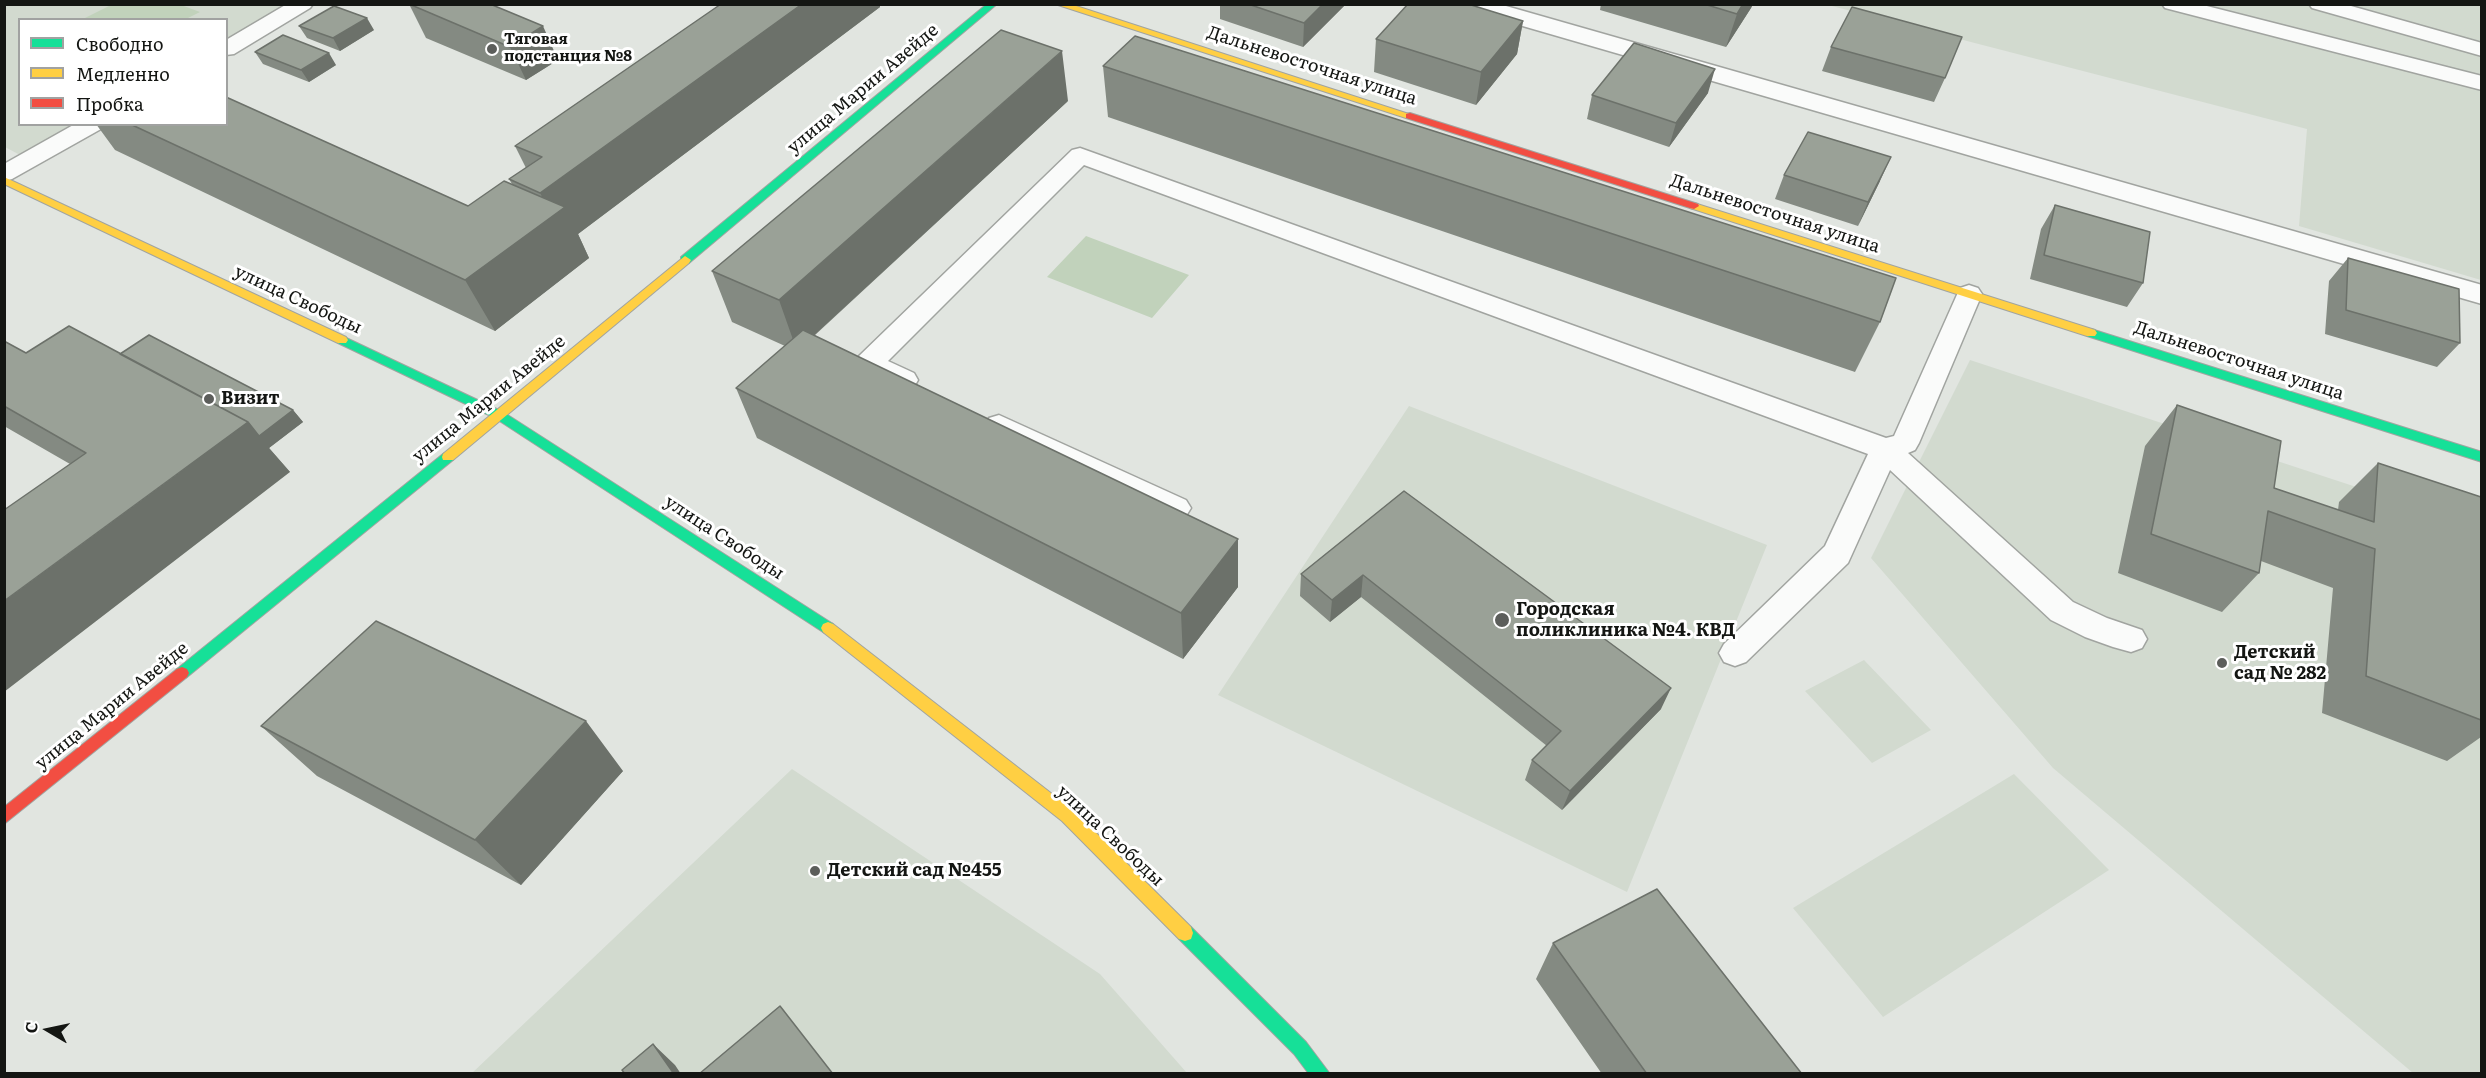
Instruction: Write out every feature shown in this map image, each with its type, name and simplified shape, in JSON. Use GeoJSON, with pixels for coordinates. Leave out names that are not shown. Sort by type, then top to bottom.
{"type":"FeatureCollection","features":[{"type":"Feature","properties":{"kind":"street","name":"улица Марии Авейде"},"geometry":{"type":"LineString","coordinates":[[4,817],[500,415],[993,4]]}},
{"type":"Feature","properties":{"kind":"street","name":"Дальневосточная улица"},"geometry":{"type":"LineString","coordinates":[[1059,4],[2481,457]]}},
{"type":"Feature","properties":{"kind":"street"},"geometry":{"type":"LineString","coordinates":[[1472,4],[2481,295]]}},
{"type":"Feature","properties":{"kind":"street","name":"улица Свободы"},"geometry":{"type":"LineString","coordinates":[[4,180],[500,415],[813,616],[1068,816],[1300,1048],[1321,1074]]}},
{"type":"Feature","properties":{"kind":"lane"},"geometry":{"type":"LineString","coordinates":[[228,48],[303,4]]}},
{"type":"Feature","properties":{"kind":"lane"},"geometry":{"type":"LineString","coordinates":[[2172,4],[2481,83]]}},
{"type":"Feature","properties":{"kind":"lane"},"geometry":{"type":"LineString","coordinates":[[2319,4],[2481,50]]}},
{"type":"Feature","properties":{"kind":"lane"},"geometry":{"type":"LineString","coordinates":[[4,174],[89,126]]}},
{"type":"Feature","properties":{"kind":"lane"},"geometry":{"type":"LineString","coordinates":[[931,393],[869,363],[1080,155],[1885,449],[2062,611],[2107,633],[2132,639]]}},
{"type":"Feature","properties":{"kind":"lane"},"geometry":{"type":"LineString","coordinates":[[1735,653],[1837,554],[1885,449],[1905,443],[1969,294]]}},
{"type":"Feature","properties":{"kind":"lane"},"geometry":{"type":"LineString","coordinates":[[973,412],[1176,508]]}},
{"type":"Feature","properties":{"kind":"shaded area"},"geometry":{"type":"Polygon","coordinates":[[[4,5],[290,5],[228,39],[228,18],[18,18],[18,126],[72,126],[20,155],[5,147],[4,5]]]}},
{"type":"Feature","properties":{"kind":"shaded area"},"geometry":{"type":"Polygon","coordinates":[[[1828,5],[2481,5],[2481,280],[2299,226],[2307,129],[1828,5]]]}},
{"type":"Feature","properties":{"kind":"shaded area","name":"Детский сад № 282"},"geometry":{"type":"Polygon","coordinates":[[[1970,360],[2481,528],[2481,1073],[2413,1073],[2053,768],[1871,558],[1970,360]]]}},
{"type":"Feature","properties":{"kind":"shaded area","name":"Городская поликлиника №4. КВД"},"geometry":{"type":"Polygon","coordinates":[[[1409,406],[1767,545],[1627,892],[1218,695],[1409,406]]]}},
{"type":"Feature","properties":{"kind":"shaded area"},"geometry":{"type":"Polygon","coordinates":[[[1864,660],[1931,730],[1872,763],[1805,691],[1864,660]]]}},
{"type":"Feature","properties":{"kind":"shaded area","name":"Детский сад №455"},"geometry":{"type":"Polygon","coordinates":[[[792,769],[1100,974],[1187,1073],[471,1074],[792,769]]]}},
{"type":"Feature","properties":{"kind":"shaded area"},"geometry":{"type":"Polygon","coordinates":[[[2014,774],[2109,870],[1883,1017],[1793,908],[2014,774]]]}},
{"type":"Feature","properties":{"kind":"green space"},"geometry":{"type":"Polygon","coordinates":[[[111,5],[181,5],[200,12],[188,18],[85,18],[111,5]]]}},
{"type":"Feature","properties":{"kind":"green space"},"geometry":{"type":"Polygon","coordinates":[[[1086,236],[1189,275],[1152,318],[1047,277],[1086,236]]]}},
{"type":"Feature","properties":{"kind":"building"},"geometry":{"type":"Polygon","coordinates":[[[409,4],[490,4],[543,26],[510,47],[409,4]]]}},
{"type":"Feature","properties":{"kind":"building"},"geometry":{"type":"Polygon","coordinates":[[[721,4],[802,4],[540,193],[509,179],[542,157],[515,146],[721,4]]]}},
{"type":"Feature","properties":{"kind":"building"},"geometry":{"type":"Polygon","coordinates":[[[1248,4],[1323,4],[1304,23],[1248,4]]]}},
{"type":"Feature","properties":{"kind":"building"},"geometry":{"type":"Polygon","coordinates":[[[1408,4],[1468,4],[1523,21],[1481,72],[1376,39],[1408,4]]]}},
{"type":"Feature","properties":{"kind":"building"},"geometry":{"type":"Polygon","coordinates":[[[1704,4],[1743,4],[1737,14],[1704,4]]]}},
{"type":"Feature","properties":{"kind":"building"},"geometry":{"type":"Polygon","coordinates":[[[334,6],[367,18],[333,38],[299,26],[334,6]]]}},
{"type":"Feature","properties":{"kind":"building"},"geometry":{"type":"Polygon","coordinates":[[[1852,7],[1962,37],[1945,78],[1831,47],[1852,7]]]}},
{"type":"Feature","properties":{"kind":"building"},"geometry":{"type":"Polygon","coordinates":[[[1001,30],[1062,51],[779,300],[712,271],[1001,30]]]}},
{"type":"Feature","properties":{"kind":"building"},"geometry":{"type":"Polygon","coordinates":[[[283,35],[329,53],[301,70],[255,52],[283,35]]]}},
{"type":"Feature","properties":{"kind":"building"},"geometry":{"type":"Polygon","coordinates":[[[1135,36],[1896,278],[1880,322],[1103,66],[1135,36]]]}},
{"type":"Feature","properties":{"kind":"building"},"geometry":{"type":"Polygon","coordinates":[[[1634,43],[1715,69],[1676,123],[1592,95],[1634,43]]]}},
{"type":"Feature","properties":{"kind":"building"},"geometry":{"type":"Polygon","coordinates":[[[228,98],[468,206],[504,181],[565,207],[465,280],[134,126],[228,126],[228,98]]]}},
{"type":"Feature","properties":{"kind":"building"},"geometry":{"type":"Polygon","coordinates":[[[1808,132],[1891,157],[1868,202],[1784,175],[1808,132]]]}},
{"type":"Feature","properties":{"kind":"building"},"geometry":{"type":"Polygon","coordinates":[[[2055,205],[2150,232],[2143,283],[2044,255],[2055,205]]]}},
{"type":"Feature","properties":{"kind":"building"},"geometry":{"type":"Polygon","coordinates":[[[2348,258],[2459,289],[2460,343],[2346,310],[2348,258]]]}},
{"type":"Feature","properties":{"kind":"building"},"geometry":{"type":"Polygon","coordinates":[[[69,326],[248,422],[4,601],[4,510],[86,453],[4,406],[4,341],[26,353],[69,326]]]}},
{"type":"Feature","properties":{"kind":"building"},"geometry":{"type":"Polygon","coordinates":[[[803,330],[1238,539],[1181,613],[736,388],[803,330]]]}},
{"type":"Feature","properties":{"kind":"building"},"geometry":{"type":"Polygon","coordinates":[[[149,335],[293,410],[259,436],[248,422],[120,354],[149,335]]]}},
{"type":"Feature","properties":{"kind":"building"},"geometry":{"type":"Polygon","coordinates":[[[2177,405],[2281,441],[2274,488],[2374,522],[2378,463],[2481,497],[2481,720],[2366,676],[2375,549],[2268,511],[2259,573],[2151,534],[2177,405]]]}},
{"type":"Feature","properties":{"kind":"building"},"geometry":{"type":"Polygon","coordinates":[[[1404,491],[1671,688],[1570,791],[1532,760],[1561,731],[1363,575],[1332,600],[1301,574],[1404,491]]]}},
{"type":"Feature","properties":{"kind":"building"},"geometry":{"type":"Polygon","coordinates":[[[376,621],[586,721],[475,840],[261,726],[376,621]]]}},
{"type":"Feature","properties":{"kind":"building"},"geometry":{"type":"Polygon","coordinates":[[[1657,889],[1802,1074],[1647,1074],[1553,943],[1657,889]]]}},
{"type":"Feature","properties":{"kind":"building"},"geometry":{"type":"Polygon","coordinates":[[[780,1006],[833,1074],[699,1074],[780,1006]]]}},
{"type":"Feature","properties":{"kind":"building"},"geometry":{"type":"Polygon","coordinates":[[[653,1044],[674,1074],[625,1074],[622,1070],[653,1044]]]}},
{"type":"Feature","properties":{"kind":"traffic: fast"},"geometry":{"type":"LineString","coordinates":[[685,260],[993,4]]}},
{"type":"Feature","properties":{"kind":"traffic: fast"},"geometry":{"type":"LineString","coordinates":[[2091,333],[2482,457]]}},
{"type":"Feature","properties":{"kind":"traffic: fast"},"geometry":{"type":"LineString","coordinates":[[342,340],[499,415],[828,628]]}},
{"type":"Feature","properties":{"kind":"traffic: fast"},"geometry":{"type":"LineString","coordinates":[[182,673],[448,457]]}},
{"type":"Feature","properties":{"kind":"traffic: fast"},"geometry":{"type":"LineString","coordinates":[[1185,933],[1300,1048],[1321,1074]]}},
{"type":"Feature","properties":{"kind":"traffic: slow"},"geometry":{"type":"LineString","coordinates":[[1059,4],[1410,116]]}},
{"type":"Feature","properties":{"kind":"traffic: slow"},"geometry":{"type":"LineString","coordinates":[[4,180],[342,340]]}},
{"type":"Feature","properties":{"kind":"traffic: slow"},"geometry":{"type":"LineString","coordinates":[[1694,206],[2091,333]]}},
{"type":"Feature","properties":{"kind":"traffic: slow"},"geometry":{"type":"LineString","coordinates":[[448,457],[685,260]]}},
{"type":"Feature","properties":{"kind":"traffic: slow"},"geometry":{"type":"LineString","coordinates":[[828,628],[1068,816],[1185,933]]}},
{"type":"Feature","properties":{"kind":"traffic: jam"},"geometry":{"type":"LineString","coordinates":[[1410,116],[1694,206]]}},
{"type":"Feature","properties":{"kind":"traffic: jam"},"geometry":{"type":"LineString","coordinates":[[4,817],[182,673]]}},
{"type":"Feature","properties":{"kind":"place","name":"Тяговая подстанция №8"},"geometry":{"type":"Point","coordinates":[492,49]}},
{"type":"Feature","properties":{"kind":"place","name":"Визит"},"geometry":{"type":"Point","coordinates":[209,399]}},
{"type":"Feature","properties":{"kind":"place","name":"Городская поликлиника №4. КВД"},"geometry":{"type":"Point","coordinates":[1502,620]}},
{"type":"Feature","properties":{"kind":"place","name":"Детский сад № 282"},"geometry":{"type":"Point","coordinates":[2222,663]}},
{"type":"Feature","properties":{"kind":"place","name":"Детский сад №455"},"geometry":{"type":"Point","coordinates":[815,871]}}]}
